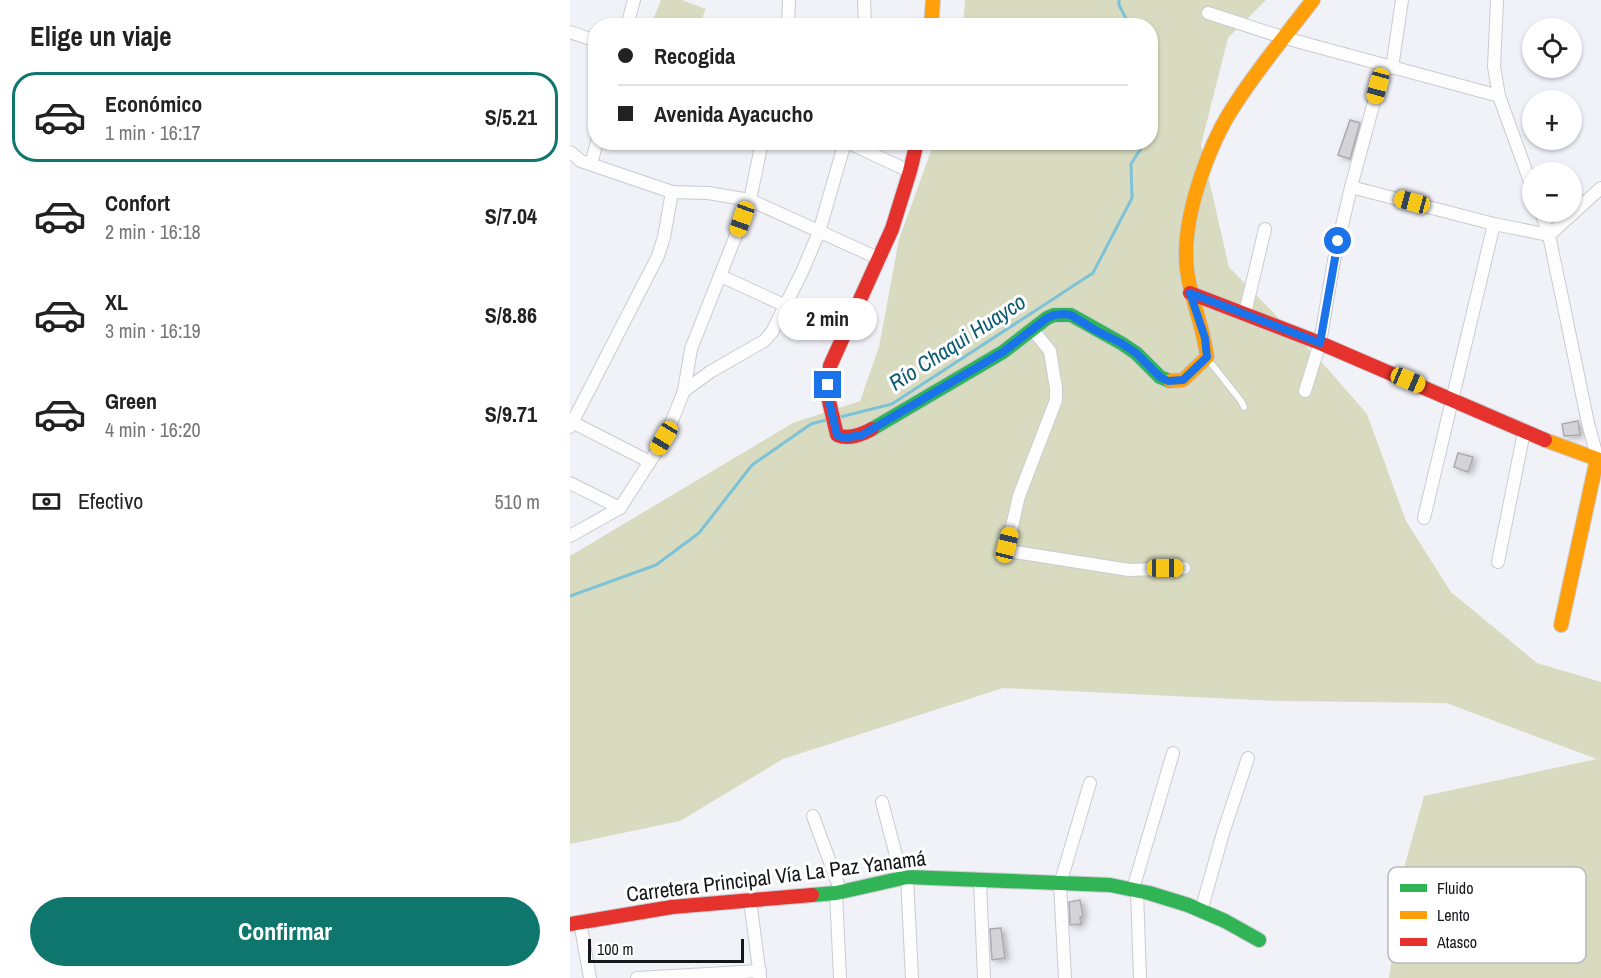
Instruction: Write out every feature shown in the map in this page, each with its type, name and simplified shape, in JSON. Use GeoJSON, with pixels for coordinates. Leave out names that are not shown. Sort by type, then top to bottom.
{"type":"FeatureCollection","features":[{"type":"Feature","properties":{"kind":"street"},"geometry":{"type":"LineString","coordinates":[[629,18],[634,0]]}},
{"type":"Feature","properties":{"kind":"street"},"geometry":{"type":"LineString","coordinates":[[864,0],[865,18]]}},
{"type":"Feature","properties":{"kind":"street"},"geometry":{"type":"LineString","coordinates":[[932,18],[933,0]]}},
{"type":"Feature","properties":{"kind":"street"},"geometry":{"type":"LineString","coordinates":[[915,150],[911,172],[879,259],[830,366],[828,385],[830,405],[837,435],[844,438],[862,435],[1003,352],[1054,315],[1071,315],[1128,348],[1160,377],[1168,381],[1183,380],[1207,357],[1205,338],[1190,293],[1186,256],[1187,226],[1198,184],[1217,138],[1235,104],[1313,0]]}},
{"type":"Feature","properties":{"kind":"street"},"geometry":{"type":"LineString","coordinates":[[1305,391],[1320,343],[1334,260],[1351,187],[1388,66],[1402,0]]}},
{"type":"Feature","properties":{"kind":"street"},"geometry":{"type":"LineString","coordinates":[[1497,0],[1494,67],[1499,96],[1523,162]]}},
{"type":"Feature","properties":{"kind":"street"},"geometry":{"type":"LineString","coordinates":[[788,18],[789,1]]}},
{"type":"Feature","properties":{"kind":"street"},"geometry":{"type":"LineString","coordinates":[[1208,13],[1285,38],[1499,96]]}},
{"type":"Feature","properties":{"kind":"street"},"geometry":{"type":"LineString","coordinates":[[570,32],[588,38]]}},
{"type":"Feature","properties":{"kind":"street"},"geometry":{"type":"LineString","coordinates":[[576,160],[588,150]]}},
{"type":"Feature","properties":{"kind":"street"},"geometry":{"type":"LineString","coordinates":[[570,536],[620,508],[664,438],[684,391],[691,349],[750,200],[760,150]]}},
{"type":"Feature","properties":{"kind":"street"},"geometry":{"type":"LineString","coordinates":[[684,391],[710,372],[764,341],[772,332],[819,232],[844,150]]}},
{"type":"Feature","properties":{"kind":"street"},"geometry":{"type":"LineString","coordinates":[[863,150],[911,172]]}},
{"type":"Feature","properties":{"kind":"street"},"geometry":{"type":"LineString","coordinates":[[576,160],[672,192],[708,193],[750,200],[879,259]]}},
{"type":"Feature","properties":{"kind":"street"},"geometry":{"type":"LineString","coordinates":[[1351,187],[1494,224],[1549,235]]}},
{"type":"Feature","properties":{"kind":"street"},"geometry":{"type":"LineString","coordinates":[[1549,235],[1601,188]]}},
{"type":"Feature","properties":{"kind":"street"},"geometry":{"type":"LineString","coordinates":[[651,462],[571,423],[658,256],[664,237],[672,192]]}},
{"type":"Feature","properties":{"kind":"street"},"geometry":{"type":"LineString","coordinates":[[1544,222],[1549,235],[1599,464],[1561,625]]}},
{"type":"Feature","properties":{"kind":"street"},"geometry":{"type":"LineString","coordinates":[[1424,518],[1494,224]]}},
{"type":"Feature","properties":{"kind":"street"},"geometry":{"type":"LineString","coordinates":[[1245,313],[1265,229]]}},
{"type":"Feature","properties":{"kind":"street"},"geometry":{"type":"LineString","coordinates":[[721,276],[786,306]]}},
{"type":"Feature","properties":{"kind":"street"},"geometry":{"type":"LineString","coordinates":[[1190,293],[1320,343],[1599,464]]}},
{"type":"Feature","properties":{"kind":"street"},"geometry":{"type":"LineString","coordinates":[[1032,329],[1050,351],[1056,400],[1018,496],[1007,549],[1129,570],[1184,568]]}},
{"type":"Feature","properties":{"kind":"street"},"geometry":{"type":"LineString","coordinates":[[1498,562],[1524,432]]}},
{"type":"Feature","properties":{"kind":"street"},"geometry":{"type":"LineString","coordinates":[[570,483],[620,508]]}},
{"type":"Feature","properties":{"kind":"street"},"geometry":{"type":"LineString","coordinates":[[1140,978],[1135,890],[1173,753]]}},
{"type":"Feature","properties":{"kind":"street"},"geometry":{"type":"LineString","coordinates":[[1201,911],[1223,833],[1248,758]]}},
{"type":"Feature","properties":{"kind":"street"},"geometry":{"type":"LineString","coordinates":[[1065,978],[1060,884],[1090,783]]}},
{"type":"Feature","properties":{"kind":"street"},"geometry":{"type":"LineString","coordinates":[[882,802],[905,878],[912,978]]}},
{"type":"Feature","properties":{"kind":"street"},"geometry":{"type":"LineString","coordinates":[[813,816],[838,892],[840,978]]}},
{"type":"Feature","properties":{"kind":"street","name":"Carretera Principal Vía La Paz Yanamá"},"geometry":{"type":"LineString","coordinates":[[575,923],[672,907],[784,898],[838,892],[905,878],[944,877],[1110,885],[1135,890],[1201,911],[1240,928],[1259,940]]}},
{"type":"Feature","properties":{"kind":"street"},"geometry":{"type":"LineString","coordinates":[[980,880],[984,978]]}},
{"type":"Feature","properties":{"kind":"street"},"geometry":{"type":"LineString","coordinates":[[637,978],[760,975],[750,900]]}},
{"type":"Feature","properties":{"kind":"street"},"geometry":{"type":"LineString","coordinates":[[575,923],[590,978]]}},
{"type":"Feature","properties":{"kind":"lane"},"geometry":{"type":"LineString","coordinates":[[1207,357],[1244,407]]}},
{"type":"Feature","properties":{"kind":"green space"},"geometry":{"type":"Polygon","coordinates":[[[661,0],[682,0],[706,9],[702,18],[654,18],[661,0]]]}},
{"type":"Feature","properties":{"kind":"green space"},"geometry":{"type":"Polygon","coordinates":[[[965,0],[1266,0],[1228,38],[1201,145],[1229,267],[1326,367],[1367,414],[1406,521],[1451,592],[1537,663],[1601,682],[1601,978],[1389,978],[1391,963],[1586,963],[1586,867],[1404,867],[1424,796],[1597,759],[1446,703],[1278,701],[1003,688],[783,759],[680,821],[570,844],[570,556],[793,423],[860,401],[879,347],[899,239],[931,150],[1158,150],[1158,18],[964,18],[965,0]]]}},
{"type":"Feature","properties":{"kind":"building"},"geometry":{"type":"Polygon","coordinates":[[[1350,120],[1360,123],[1350,159],[1338,155],[1350,120]]]}},
{"type":"Feature","properties":{"kind":"building"},"geometry":{"type":"Polygon","coordinates":[[[1578,421],[1580,435],[1564,436],[1562,424],[1578,421]]]}},
{"type":"Feature","properties":{"kind":"building"},"geometry":{"type":"Polygon","coordinates":[[[1458,453],[1473,457],[1468,472],[1454,467],[1458,453]]]}},
{"type":"Feature","properties":{"kind":"building"},"geometry":{"type":"Polygon","coordinates":[[[1080,900],[1083,916],[1080,917],[1081,924],[1070,925],[1069,902],[1080,900]]]}},
{"type":"Feature","properties":{"kind":"building"},"geometry":{"type":"Polygon","coordinates":[[[1001,928],[1005,958],[992,960],[990,929],[1001,928]]]}},
{"type":"Feature","properties":{"kind":"waterway","name":"Río Chaqui Huayco"},"geometry":{"type":"LineString","coordinates":[[1119,0],[1126,18]]}},
{"type":"Feature","properties":{"kind":"waterway","name":"Río Chaqui Huayco"},"geometry":{"type":"LineString","coordinates":[[836,418],[892,404],[1093,273],[1132,198],[1131,164],[1140,150]]}},
{"type":"Feature","properties":{"kind":"waterway","name":"Río Chaqui Huayco"},"geometry":{"type":"LineString","coordinates":[[570,596],[656,565],[699,533],[752,465],[811,424],[826,420]]}},
{"type":"Feature","properties":{"kind":"traffic: fast"},"geometry":{"type":"LineString","coordinates":[[872,429],[1003,352],[1054,315],[1071,315],[1121,343],[1136,353],[1160,377],[1170,381]]}},
{"type":"Feature","properties":{"kind":"traffic: fast"},"geometry":{"type":"LineString","coordinates":[[812,895],[836,893],[907,877],[1110,885],[1149,893],[1188,905],[1225,921],[1259,940]]}},
{"type":"Feature","properties":{"kind":"traffic: slow"},"geometry":{"type":"LineString","coordinates":[[932,18],[933,0]]}},
{"type":"Feature","properties":{"kind":"traffic: slow"},"geometry":{"type":"LineString","coordinates":[[1170,381],[1183,380],[1207,357],[1189,281],[1186,254],[1190,216],[1201,176],[1226,119],[1313,0]]}},
{"type":"Feature","properties":{"kind":"traffic: slow"},"geometry":{"type":"LineString","coordinates":[[1545,440],[1597,459],[1561,625]]}},
{"type":"Feature","properties":{"kind":"traffic: jam"},"geometry":{"type":"LineString","coordinates":[[872,429],[855,436],[837,435],[829,401],[830,366],[892,229],[915,150]]}},
{"type":"Feature","properties":{"kind":"traffic: jam"},"geometry":{"type":"LineString","coordinates":[[1190,293],[1320,343],[1545,440]]}},
{"type":"Feature","properties":{"kind":"traffic: jam"},"geometry":{"type":"LineString","coordinates":[[570,924],[672,907],[812,895]]}},
{"type":"Feature","properties":{"kind":"route"},"geometry":{"type":"LineString","coordinates":[[828,385],[837,435],[844,438],[862,435],[1003,352],[1047,318],[1063,314],[1071,315],[1121,343],[1136,353],[1160,377],[1175,382],[1183,380],[1207,357],[1205,338],[1190,293],[1320,343],[1338,241]]}}]}
